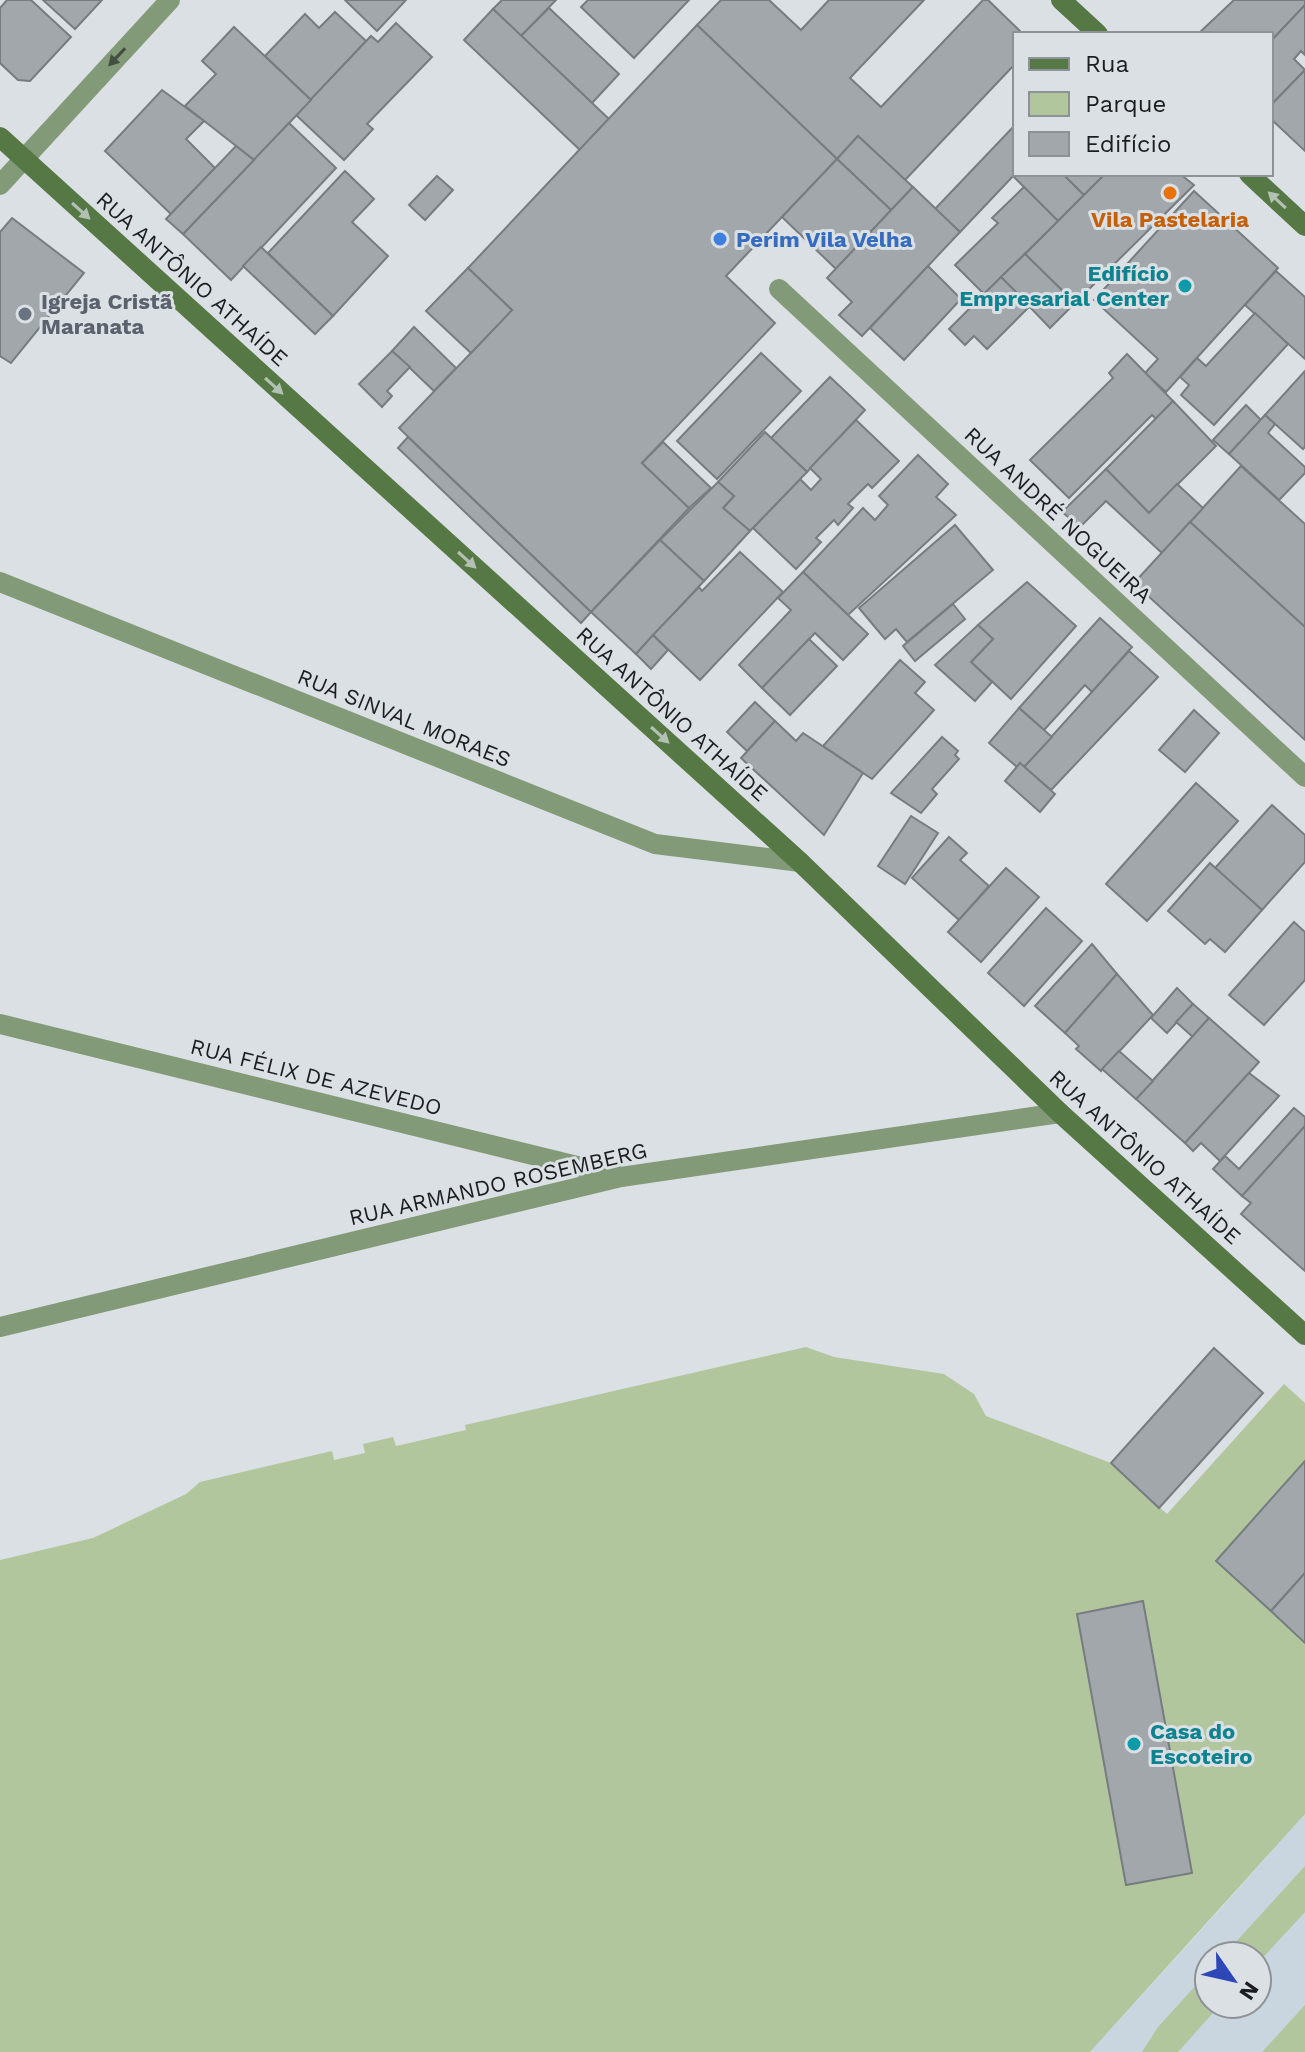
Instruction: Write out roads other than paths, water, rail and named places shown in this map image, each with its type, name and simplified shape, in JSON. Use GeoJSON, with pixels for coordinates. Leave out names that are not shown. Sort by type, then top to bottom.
{"type":"FeatureCollection","features":[{"type":"Feature","properties":{"kind":"main road"},"geometry":{"type":"LineString","coordinates":[[1061,0],[1096,32]]}},
{"type":"Feature","properties":{"kind":"main road","name":"RUA ANTÔNIO ATHAÍDE"},"geometry":{"type":"LineString","coordinates":[[0,137],[800,862],[1060,1113],[1305,1335]]}},
{"type":"Feature","properties":{"kind":"main road"},"geometry":{"type":"LineString","coordinates":[[1251,176],[1305,226]]}},
{"type":"Feature","properties":{"kind":"street"},"geometry":{"type":"LineString","coordinates":[[0,185],[170,0]]}},
{"type":"Feature","properties":{"kind":"street","name":"RUA ANDRÉ NOGUEIRA"},"geometry":{"type":"LineString","coordinates":[[779,289],[1305,777]]}},
{"type":"Feature","properties":{"kind":"street","name":"RUA SINVAL MORAES"},"geometry":{"type":"LineString","coordinates":[[0,582],[655,844],[800,862]]}},
{"type":"Feature","properties":{"kind":"street","name":"RUA FÉLIX DE AZEVEDO"},"geometry":{"type":"LineString","coordinates":[[0,1024],[621,1177]]}},
{"type":"Feature","properties":{"kind":"street","name":"RUA ARMANDO ROSEMBERG"},"geometry":{"type":"LineString","coordinates":[[0,1327],[621,1177],[1060,1113]]}},
{"type":"Feature","properties":{"kind":"place","name":"Vila Pastelaria"},"geometry":{"type":"Point","coordinates":[1170,193]}},
{"type":"Feature","properties":{"kind":"place","name":"Perim Vila Velha"},"geometry":{"type":"Point","coordinates":[720,239]}},
{"type":"Feature","properties":{"kind":"place","name":"Edifício Empresarial Center"},"geometry":{"type":"Point","coordinates":[1185,286]}},
{"type":"Feature","properties":{"kind":"place","name":"Igreja Cristã Maranata"},"geometry":{"type":"Point","coordinates":[25,314]}},
{"type":"Feature","properties":{"kind":"place","name":"Casa do Escoteiro"},"geometry":{"type":"Point","coordinates":[1134,1744]}}]}
